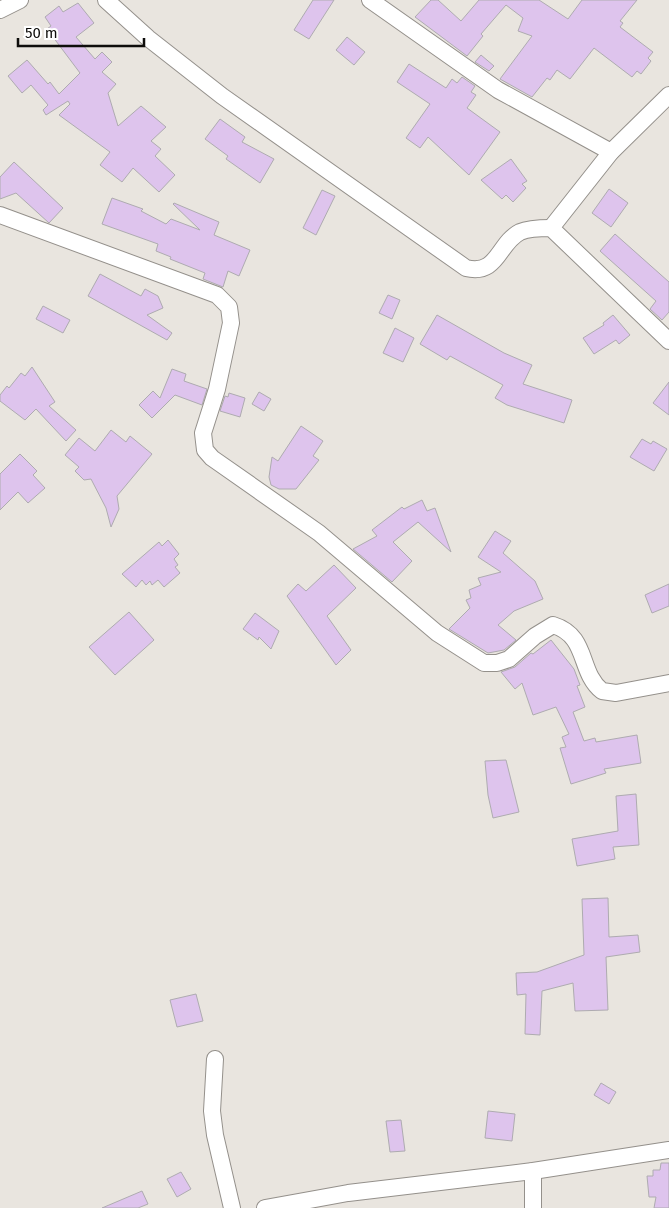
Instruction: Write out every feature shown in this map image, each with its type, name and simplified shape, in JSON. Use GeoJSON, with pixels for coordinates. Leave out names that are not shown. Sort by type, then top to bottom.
{"type":"FeatureCollection","features":[{"type":"Feature","properties":{"kind":"street"},"geometry":{"type":"LineString","coordinates":[[0,10],[20,0]]}},
{"type":"Feature","properties":{"kind":"street"},"geometry":{"type":"LineString","coordinates":[[106,0],[148,38],[222,96],[466,268],[482,269],[490,264],[513,238],[521,232],[551,228],[611,152],[669,95]]}},
{"type":"Feature","properties":{"kind":"street"},"geometry":{"type":"LineString","coordinates":[[370,0],[498,90],[611,152]]}},
{"type":"Feature","properties":{"kind":"street"},"geometry":{"type":"LineString","coordinates":[[0,215],[216,295],[224,301],[229,307],[231,323],[217,389],[203,433],[205,450],[212,458],[320,533],[371,575],[408,610],[445,638],[484,663],[497,663],[509,659],[535,636],[553,625],[566,629],[575,638],[593,680],[602,691],[616,693],[669,683]]}},
{"type":"Feature","properties":{"kind":"street"},"geometry":{"type":"LineString","coordinates":[[551,228],[669,341]]}},
{"type":"Feature","properties":{"kind":"street"},"geometry":{"type":"LineString","coordinates":[[215,1059],[212,1111],[214,1135],[232,1208]]}},
{"type":"Feature","properties":{"kind":"street"},"geometry":{"type":"LineString","coordinates":[[265,1208],[348,1193],[533,1171],[669,1150]]}},
{"type":"Feature","properties":{"kind":"street"},"geometry":{"type":"LineString","coordinates":[[533,1171],[533,1208]]}},
{"type":"Feature","properties":{"kind":"building"},"geometry":{"type":"Polygon","coordinates":[[[313,0],[334,0],[309,39],[294,30],[313,0]]]}},
{"type":"Feature","properties":{"kind":"building"},"geometry":{"type":"Polygon","coordinates":[[[431,0],[438,0],[461,21],[479,0],[539,0],[568,19],[582,0],[637,0],[620,21],[623,23],[620,27],[653,52],[648,58],[651,61],[641,74],[637,71],[632,77],[594,48],[570,79],[557,70],[550,80],[547,78],[532,97],[500,79],[532,36],[518,31],[523,18],[506,5],[481,34],[483,36],[467,56],[415,17],[431,0]]]}},
{"type":"Feature","properties":{"kind":"building"},"geometry":{"type":"Polygon","coordinates":[[[78,3],[94,23],[76,37],[95,59],[102,52],[112,62],[102,72],[116,84],[108,93],[118,126],[141,106],[166,127],[151,141],[161,149],[155,156],[175,175],[159,192],[133,168],[122,182],[100,165],[110,152],[59,115],[70,104],[68,101],[46,115],[43,110],[48,105],[31,85],[22,93],[8,76],[27,60],[48,84],[50,82],[59,94],[80,73],[47,29],[51,26],[45,17],[59,6],[63,12],[78,3]]]}},
{"type":"Feature","properties":{"kind":"building"},"geometry":{"type":"Polygon","coordinates":[[[347,37],[365,52],[354,65],[336,50],[347,37]]]}},
{"type":"Feature","properties":{"kind":"building"},"geometry":{"type":"Polygon","coordinates":[[[481,55],[494,66],[489,71],[475,62],[481,55]]]}},
{"type":"Feature","properties":{"kind":"building"},"geometry":{"type":"Polygon","coordinates":[[[409,64],[446,88],[452,79],[457,83],[462,77],[475,86],[471,92],[476,95],[467,108],[500,132],[469,175],[428,137],[420,148],[406,138],[430,104],[397,82],[409,64]]]}},
{"type":"Feature","properties":{"kind":"building"},"geometry":{"type":"Polygon","coordinates":[[[220,119],[245,137],[242,142],[274,159],[260,183],[226,159],[228,156],[205,139],[220,119]]]}},
{"type":"Feature","properties":{"kind":"building"},"geometry":{"type":"Polygon","coordinates":[[[511,159],[527,181],[522,184],[526,188],[513,202],[506,195],[502,199],[481,180],[511,159]]]}},
{"type":"Feature","properties":{"kind":"building"},"geometry":{"type":"Polygon","coordinates":[[[14,162],[63,208],[49,223],[16,193],[0,199],[0,177],[14,162]]]}},
{"type":"Feature","properties":{"kind":"building"},"geometry":{"type":"Polygon","coordinates":[[[609,189],[628,203],[611,227],[592,213],[609,189]]]}},
{"type":"Feature","properties":{"kind":"building"},"geometry":{"type":"Polygon","coordinates":[[[322,190],[335,196],[316,235],[303,228],[322,190]]]}},
{"type":"Feature","properties":{"kind":"building"},"geometry":{"type":"Polygon","coordinates":[[[112,198],[143,209],[141,211],[166,224],[171,219],[200,230],[174,203],[219,222],[214,235],[250,250],[239,276],[228,271],[223,287],[203,279],[205,273],[170,259],[171,257],[156,251],[158,244],[102,224],[112,198]]]}},
{"type":"Feature","properties":{"kind":"building"},"geometry":{"type":"Polygon","coordinates":[[[615,234],[669,282],[669,312],[662,320],[650,309],[656,301],[600,251],[615,234]]]}},
{"type":"Feature","properties":{"kind":"building"},"geometry":{"type":"Polygon","coordinates":[[[100,274],[141,296],[145,289],[158,296],[163,308],[147,315],[172,333],[167,340],[88,296],[100,274]]]}},
{"type":"Feature","properties":{"kind":"building"},"geometry":{"type":"Polygon","coordinates":[[[388,295],[400,300],[392,319],[379,313],[388,295]]]}},
{"type":"Feature","properties":{"kind":"building"},"geometry":{"type":"Polygon","coordinates":[[[43,306],[70,320],[63,333],[36,319],[43,306]]]}},
{"type":"Feature","properties":{"kind":"building"},"geometry":{"type":"Polygon","coordinates":[[[437,315],[504,353],[532,365],[523,384],[572,400],[564,423],[507,405],[495,398],[503,385],[450,356],[447,360],[420,344],[437,315]]]}},
{"type":"Feature","properties":{"kind":"building"},"geometry":{"type":"Polygon","coordinates":[[[613,315],[630,335],[619,344],[616,340],[594,354],[583,338],[604,325],[603,323],[613,315]]]}},
{"type":"Feature","properties":{"kind":"building"},"geometry":{"type":"Polygon","coordinates":[[[395,328],[414,338],[403,362],[383,353],[395,328]]]}},
{"type":"Feature","properties":{"kind":"building"},"geometry":{"type":"Polygon","coordinates":[[[32,367],[55,402],[49,406],[76,430],[66,441],[36,409],[25,420],[0,401],[0,395],[7,386],[9,388],[21,373],[25,376],[32,367]]]}},
{"type":"Feature","properties":{"kind":"building"},"geometry":{"type":"Polygon","coordinates":[[[172,369],[186,374],[184,381],[207,389],[202,405],[175,395],[152,418],[139,405],[153,391],[160,398],[172,369]]]}},
{"type":"Feature","properties":{"kind":"building"},"geometry":{"type":"Polygon","coordinates":[[[669,382],[669,415],[653,403],[669,382]]]}},
{"type":"Feature","properties":{"kind":"building"},"geometry":{"type":"Polygon","coordinates":[[[259,392],[271,399],[264,411],[252,404],[259,392]]]}},
{"type":"Feature","properties":{"kind":"building"},"geometry":{"type":"Polygon","coordinates":[[[229,393],[245,398],[240,417],[220,411],[225,396],[228,397],[229,393]]]}},
{"type":"Feature","properties":{"kind":"building"},"geometry":{"type":"Polygon","coordinates":[[[301,426],[323,441],[313,456],[319,460],[296,489],[279,489],[271,485],[269,477],[272,457],[278,461],[301,426]]]}},
{"type":"Feature","properties":{"kind":"building"},"geometry":{"type":"Polygon","coordinates":[[[111,430],[126,442],[130,436],[152,454],[117,496],[119,509],[111,527],[106,508],[91,479],[84,480],[75,471],[79,467],[65,455],[79,438],[95,451],[111,430]]]}},
{"type":"Feature","properties":{"kind":"building"},"geometry":{"type":"Polygon","coordinates":[[[642,439],[651,444],[653,441],[667,449],[654,471],[630,457],[642,439]]]}},
{"type":"Feature","properties":{"kind":"building"},"geometry":{"type":"Polygon","coordinates":[[[20,454],[37,471],[33,475],[45,488],[28,503],[18,492],[0,510],[0,474],[20,454]]]}},
{"type":"Feature","properties":{"kind":"building"},"geometry":{"type":"Polygon","coordinates":[[[422,500],[427,511],[435,508],[451,552],[418,522],[393,542],[412,561],[392,582],[353,549],[377,536],[372,530],[402,507],[404,509],[422,500]]]}},
{"type":"Feature","properties":{"kind":"building"},"geometry":{"type":"Polygon","coordinates":[[[495,531],[511,541],[503,553],[535,581],[543,599],[514,611],[498,625],[516,640],[504,650],[488,653],[449,629],[470,608],[466,600],[471,598],[469,590],[481,585],[478,578],[501,572],[478,557],[495,531]]]}},
{"type":"Feature","properties":{"kind":"building"},"geometry":{"type":"Polygon","coordinates":[[[168,540],[179,554],[174,559],[178,565],[175,567],[180,573],[164,587],[158,580],[152,585],[150,581],[146,585],[142,580],[136,587],[122,574],[159,542],[162,546],[168,540]]]}},
{"type":"Feature","properties":{"kind":"building"},"geometry":{"type":"Polygon","coordinates":[[[334,565],[356,588],[327,616],[351,650],[336,665],[287,596],[298,584],[306,591],[334,565]]]}},
{"type":"Feature","properties":{"kind":"building"},"geometry":{"type":"Polygon","coordinates":[[[669,584],[669,606],[652,613],[645,595],[669,584]]]}},
{"type":"Feature","properties":{"kind":"building"},"geometry":{"type":"Polygon","coordinates":[[[129,612],[154,640],[115,675],[89,647],[129,612]]]}},
{"type":"Feature","properties":{"kind":"building"},"geometry":{"type":"Polygon","coordinates":[[[255,613],[279,631],[271,649],[259,637],[258,640],[243,629],[255,613]]]}},
{"type":"Feature","properties":{"kind":"building"},"geometry":{"type":"Polygon","coordinates":[[[551,640],[574,669],[580,685],[577,686],[585,707],[573,712],[584,741],[595,738],[596,742],[637,735],[641,763],[604,769],[606,773],[571,784],[560,748],[566,747],[562,737],[569,734],[556,707],[533,715],[522,683],[515,689],[501,672],[515,667],[531,653],[533,654],[551,640]]]}},
{"type":"Feature","properties":{"kind":"building"},"geometry":{"type":"Polygon","coordinates":[[[506,760],[519,812],[493,818],[488,795],[485,761],[506,760]]]}},
{"type":"Feature","properties":{"kind":"building"},"geometry":{"type":"Polygon","coordinates":[[[636,794],[639,845],[613,847],[615,859],[577,866],[572,839],[618,831],[616,796],[636,794]]]}},
{"type":"Feature","properties":{"kind":"building"},"geometry":{"type":"Polygon","coordinates":[[[608,898],[609,937],[638,935],[640,952],[606,957],[608,1010],[575,1011],[573,983],[542,991],[540,1035],[525,1034],[526,994],[517,995],[516,973],[537,972],[584,955],[582,899],[608,898]]]}},
{"type":"Feature","properties":{"kind":"building"},"geometry":{"type":"Polygon","coordinates":[[[196,994],[203,1021],[177,1027],[170,1000],[196,994]]]}},
{"type":"Feature","properties":{"kind":"building"},"geometry":{"type":"Polygon","coordinates":[[[601,1083],[616,1092],[609,1104],[594,1095],[601,1083]]]}},
{"type":"Feature","properties":{"kind":"building"},"geometry":{"type":"Polygon","coordinates":[[[488,1111],[515,1114],[512,1141],[485,1138],[488,1111]]]}},
{"type":"Feature","properties":{"kind":"building"},"geometry":{"type":"Polygon","coordinates":[[[401,1120],[405,1151],[390,1152],[386,1121],[401,1120]]]}},
{"type":"Feature","properties":{"kind":"building"},"geometry":{"type":"Polygon","coordinates":[[[661,1163],[669,1163],[669,1208],[654,1208],[656,1197],[649,1197],[647,1176],[653,1176],[653,1170],[660,1170],[661,1163]]]}},
{"type":"Feature","properties":{"kind":"building"},"geometry":{"type":"Polygon","coordinates":[[[181,1172],[191,1189],[177,1197],[167,1179],[181,1172]]]}},
{"type":"Feature","properties":{"kind":"building"},"geometry":{"type":"Polygon","coordinates":[[[142,1191],[148,1204],[138,1208],[102,1208],[142,1191]]]}}]}
